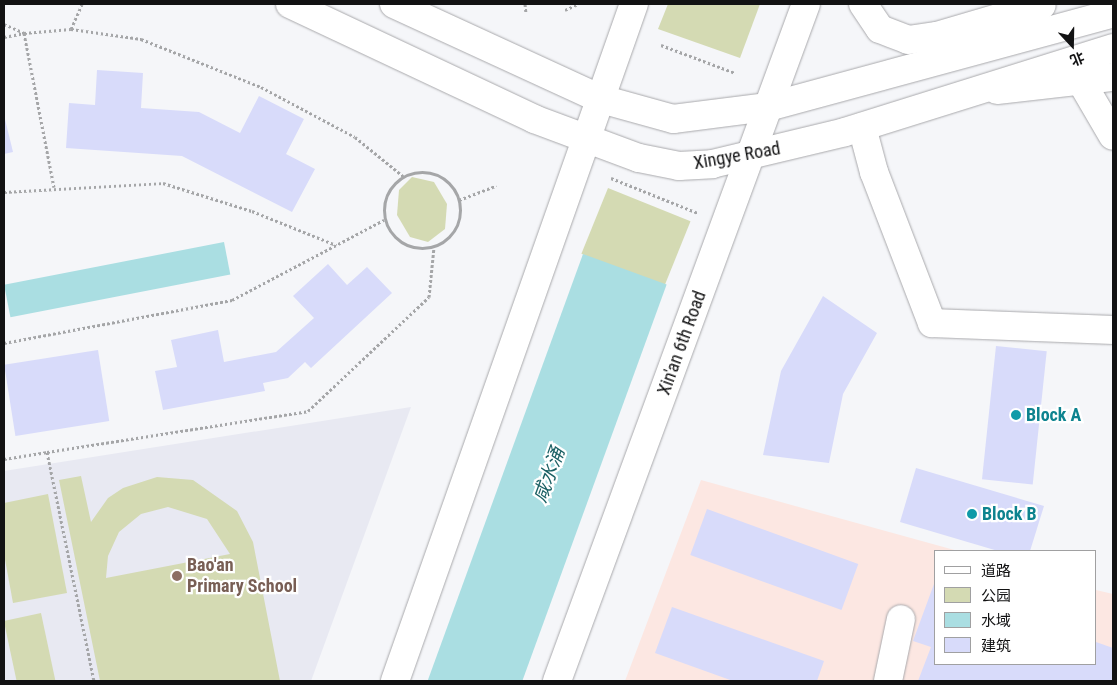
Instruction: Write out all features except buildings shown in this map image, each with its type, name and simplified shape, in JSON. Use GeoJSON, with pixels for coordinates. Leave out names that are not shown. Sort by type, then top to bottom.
{"type":"FeatureCollection","features":[{"type":"Feature","properties":{"kind":"main road","name":"Xingye Road"},"geometry":{"type":"LineString","coordinates":[[290,4],[474,92],[588,140],[639,158],[679,166],[750,156],[862,127],[986,91],[1113,48]]}},
{"type":"Feature","properties":{"kind":"main road"},"geometry":{"type":"LineString","coordinates":[[394,4],[601,100],[673,118],[768,107],[1113,13]]}},
{"type":"Feature","properties":{"kind":"main road"},"geometry":{"type":"LineString","coordinates":[[395,681],[588,140],[634,4]]}},
{"type":"Feature","properties":{"kind":"main road","name":"Xin'an 6th Road"},"geometry":{"type":"LineString","coordinates":[[556,681],[806,4]]}},
{"type":"Feature","properties":{"kind":"main road"},"geometry":{"type":"LineString","coordinates":[[863,4],[880,29],[908,40],[937,36],[1044,4]]}},
{"type":"Feature","properties":{"kind":"main road"},"geometry":{"type":"LineString","coordinates":[[955,57],[1044,4]]}},
{"type":"Feature","properties":{"kind":"main road"},"geometry":{"type":"LineString","coordinates":[[986,91],[1082,83],[1113,77]]}},
{"type":"Feature","properties":{"kind":"main road"},"geometry":{"type":"LineString","coordinates":[[1082,83],[1113,136]]}},
{"type":"Feature","properties":{"kind":"main road"},"geometry":{"type":"LineString","coordinates":[[862,127],[874,172],[932,323],[1113,330]]}},
{"type":"Feature","properties":{"kind":"main road"},"geometry":{"type":"LineString","coordinates":[[888,681],[901,619]]}},
{"type":"Feature","properties":{"kind":"path"},"geometry":{"type":"LineString","coordinates":[[71,29],[82,4]]}},
{"type":"Feature","properties":{"kind":"path"},"geometry":{"type":"LineString","coordinates":[[525,4],[526,13]]}},
{"type":"Feature","properties":{"kind":"path"},"geometry":{"type":"LineString","coordinates":[[565,10],[578,4]]}},
{"type":"Feature","properties":{"kind":"path"},"geometry":{"type":"LineString","coordinates":[[4,24],[24,33]]}},
{"type":"Feature","properties":{"kind":"path"},"geometry":{"type":"LineString","coordinates":[[4,37],[24,33],[71,29],[141,39],[261,87],[355,137],[403,176]]}},
{"type":"Feature","properties":{"kind":"path"},"geometry":{"type":"LineString","coordinates":[[24,33],[54,187]]}},
{"type":"Feature","properties":{"kind":"path"},"geometry":{"type":"LineString","coordinates":[[661,45],[735,73]]}},
{"type":"Feature","properties":{"kind":"path"},"geometry":{"type":"LineString","coordinates":[[428,171],[440,176],[458,200],[459,220],[454,231],[434,246],[409,246],[398,240],[384,220],[386,194],[403,176],[428,171]]}},
{"type":"Feature","properties":{"kind":"path"},"geometry":{"type":"LineString","coordinates":[[606,176],[698,213]]}},
{"type":"Feature","properties":{"kind":"path"},"geometry":{"type":"LineString","coordinates":[[4,192],[54,187],[163,183],[252,210],[336,245]]}},
{"type":"Feature","properties":{"kind":"path"},"geometry":{"type":"LineString","coordinates":[[458,200],[496,186]]}},
{"type":"Feature","properties":{"kind":"path"},"geometry":{"type":"LineString","coordinates":[[4,343],[232,300],[384,220]]}},
{"type":"Feature","properties":{"kind":"path"},"geometry":{"type":"LineString","coordinates":[[4,459],[308,411],[429,297],[434,246]]}},
{"type":"Feature","properties":{"kind":"path"},"geometry":{"type":"LineString","coordinates":[[47,452],[94,681]]}},
{"type":"Feature","properties":{"kind":"shaded area","name":"Bao'an Primary School"},"geometry":{"type":"Polygon","coordinates":[[[411,407],[311,681],[4,681],[4,471],[411,407]]]}},
{"type":"Feature","properties":{"kind":"shaded area"},"geometry":{"type":"Polygon","coordinates":[[[701,480],[954,550],[934,550],[934,665],[1097,665],[1097,590],[1113,594],[1113,681],[625,681],[701,480]]]}},
{"type":"Feature","properties":{"kind":"green space"},"geometry":{"type":"Polygon","coordinates":[[[668,4],[760,4],[740,58],[658,29],[668,4]]]}},
{"type":"Feature","properties":{"kind":"green space"},"geometry":{"type":"Polygon","coordinates":[[[412,177],[434,182],[447,204],[445,229],[428,242],[410,237],[397,215],[399,190],[412,177]]]}},
{"type":"Feature","properties":{"kind":"green space"},"geometry":{"type":"Polygon","coordinates":[[[608,188],[691,221],[664,287],[581,254],[608,188]]]}},
{"type":"Feature","properties":{"kind":"green space"},"geometry":{"type":"Polygon","coordinates":[[[81,476],[91,522],[108,498],[123,488],[157,477],[193,480],[237,511],[253,542],[280,681],[100,681],[59,480],[81,476]],[[168,507],[141,514],[119,532],[108,556],[106,578],[230,554],[207,519],[168,507]]]}},
{"type":"Feature","properties":{"kind":"green space"},"geometry":{"type":"Polygon","coordinates":[[[48,494],[67,593],[13,603],[4,554],[4,503],[48,494]]]}},
{"type":"Feature","properties":{"kind":"green space"},"geometry":{"type":"Polygon","coordinates":[[[41,613],[55,680],[17,681],[4,621],[41,613]]]}},
{"type":"Feature","properties":{"kind":"water"},"geometry":{"type":"Polygon","coordinates":[[[224,242],[230,274],[10,317],[4,285],[224,242]]]}},
{"type":"Feature","properties":{"kind":"water","name":"咸水涌"},"geometry":{"type":"Polygon","coordinates":[[[583,254],[667,284],[522,681],[428,681],[583,254]]]}},
{"type":"Feature","properties":{"kind":"place","name":"Block A"},"geometry":{"type":"Point","coordinates":[1016,415]}},
{"type":"Feature","properties":{"kind":"place","name":"Block B"},"geometry":{"type":"Point","coordinates":[972,514]}},
{"type":"Feature","properties":{"kind":"place","name":"Bao'an Primary School"},"geometry":{"type":"Point","coordinates":[177,576]}}]}
